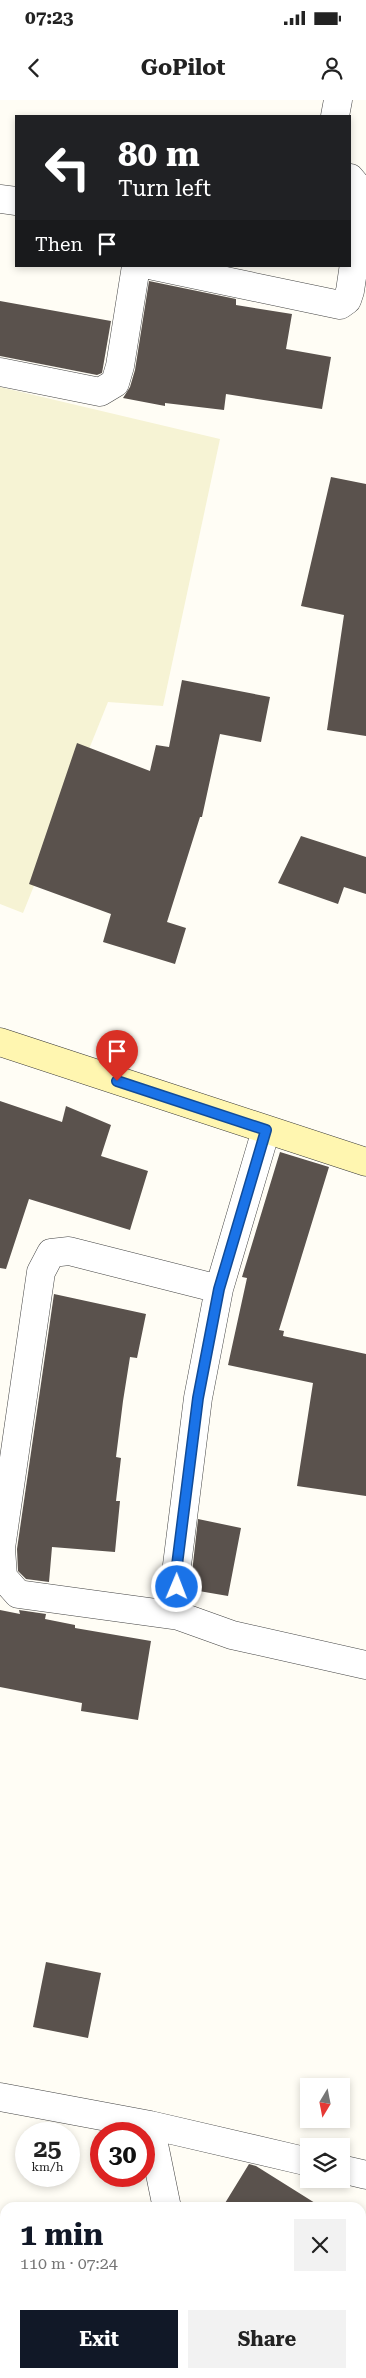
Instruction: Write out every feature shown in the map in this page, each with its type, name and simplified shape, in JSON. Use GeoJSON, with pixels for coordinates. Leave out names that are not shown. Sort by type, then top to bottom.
{"type":"FeatureCollection","features":[{"type":"Feature","properties":{"kind":"street"},"geometry":{"type":"LineString","coordinates":[[336,115],[338,100]]}},
{"type":"Feature","properties":{"kind":"street"},"geometry":{"type":"LineString","coordinates":[[159,267],[340,305],[347,300],[350,291],[362,210],[360,190],[351,179]]}},
{"type":"Feature","properties":{"kind":"street"},"geometry":{"type":"LineString","coordinates":[[0,199],[15,200]]}},
{"type":"Feature","properties":{"kind":"street"},"geometry":{"type":"LineString","coordinates":[[0,372],[100,392],[115,383],[120,366],[136,267]]}},
{"type":"Feature","properties":{"kind":"street"},"geometry":{"type":"LineString","coordinates":[[0,1042],[366,1162]]}},
{"type":"Feature","properties":{"kind":"street"},"geometry":{"type":"LineString","coordinates":[[179,1616],[176,1573],[198,1398],[219,1289],[266,1130]]}},
{"type":"Feature","properties":{"kind":"street"},"geometry":{"type":"LineString","coordinates":[[219,1289],[69,1251],[50,1253],[40,1272],[1,1548],[3,1577],[18,1594],[179,1616],[232,1635],[366,1665]]}},
{"type":"Feature","properties":{"kind":"street"},"geometry":{"type":"LineString","coordinates":[[0,2097],[134,2122]]}},
{"type":"Feature","properties":{"kind":"street"},"geometry":{"type":"LineString","coordinates":[[155,2126],[300,2160]]}},
{"type":"Feature","properties":{"kind":"street"},"geometry":{"type":"LineString","coordinates":[[155,2149],[166,2202]]}},
{"type":"Feature","properties":{"kind":"street"},"geometry":{"type":"LineString","coordinates":[[350,2171],[366,2175]]}},
{"type":"Feature","properties":{"kind":"shaded area"},"geometry":{"type":"Polygon","coordinates":[[[0,387],[220,439],[163,706],[108,702],[23,913],[0,904],[0,387]]]}},
{"type":"Feature","properties":{"kind":"building"},"geometry":{"type":"Polygon","coordinates":[[[149,281],[236,299],[236,305],[292,314],[286,349],[331,357],[322,409],[226,394],[224,410],[165,403],[165,406],[123,398],[130,387],[135,370],[149,281]]]}},
{"type":"Feature","properties":{"kind":"building"},"geometry":{"type":"Polygon","coordinates":[[[0,301],[111,321],[102,373],[97,375],[0,356],[0,301]]]}},
{"type":"Feature","properties":{"kind":"building"},"geometry":{"type":"Polygon","coordinates":[[[331,477],[366,484],[366,736],[327,730],[344,615],[301,606],[331,477]]]}},
{"type":"Feature","properties":{"kind":"building"},"geometry":{"type":"Polygon","coordinates":[[[182,680],[270,697],[261,742],[220,734],[202,817],[200,817],[167,922],[186,928],[175,964],[103,942],[111,914],[29,884],[77,743],[150,771],[156,745],[169,747],[182,680]]]}},
{"type":"Feature","properties":{"kind":"building"},"geometry":{"type":"Polygon","coordinates":[[[301,836],[366,857],[366,894],[344,887],[338,904],[278,883],[301,836]]]}},
{"type":"Feature","properties":{"kind":"building"},"geometry":{"type":"Polygon","coordinates":[[[0,1101],[62,1122],[66,1106],[111,1125],[101,1156],[148,1171],[130,1230],[29,1199],[6,1269],[0,1268],[0,1101]]]}},
{"type":"Feature","properties":{"kind":"building"},"geometry":{"type":"Polygon","coordinates":[[[280,1152],[329,1167],[279,1330],[284,1331],[283,1336],[366,1354],[366,1496],[297,1486],[313,1383],[228,1365],[247,1278],[242,1277],[280,1152]]]}},
{"type":"Feature","properties":{"kind":"building"},"geometry":{"type":"Polygon","coordinates":[[[54,1294],[146,1314],[137,1358],[130,1357],[123,1401],[116,1457],[121,1458],[116,1501],[120,1501],[115,1552],[52,1547],[49,1582],[26,1579],[18,1571],[17,1549],[54,1294]]]}},
{"type":"Feature","properties":{"kind":"building"},"geometry":{"type":"Polygon","coordinates":[[[198,1519],[241,1528],[228,1596],[193,1590],[192,1573],[198,1519]]]}},
{"type":"Feature","properties":{"kind":"building"},"geometry":{"type":"Polygon","coordinates":[[[0,1610],[20,1614],[19,1610],[46,1614],[45,1619],[75,1625],[75,1628],[151,1641],[138,1720],[81,1711],[82,1703],[0,1687],[0,1610]]]}},
{"type":"Feature","properties":{"kind":"building"},"geometry":{"type":"Polygon","coordinates":[[[46,1962],[101,1973],[88,2038],[33,2027],[46,1962]]]}},
{"type":"Feature","properties":{"kind":"building"},"geometry":{"type":"Polygon","coordinates":[[[249,2164],[256,2166],[313,2202],[226,2202],[249,2164]]]}},
{"type":"Feature","properties":{"kind":"route"},"geometry":{"type":"LineString","coordinates":[[117,1081],[266,1130],[219,1289],[198,1398],[176,1573],[177,1587]]}}]}
